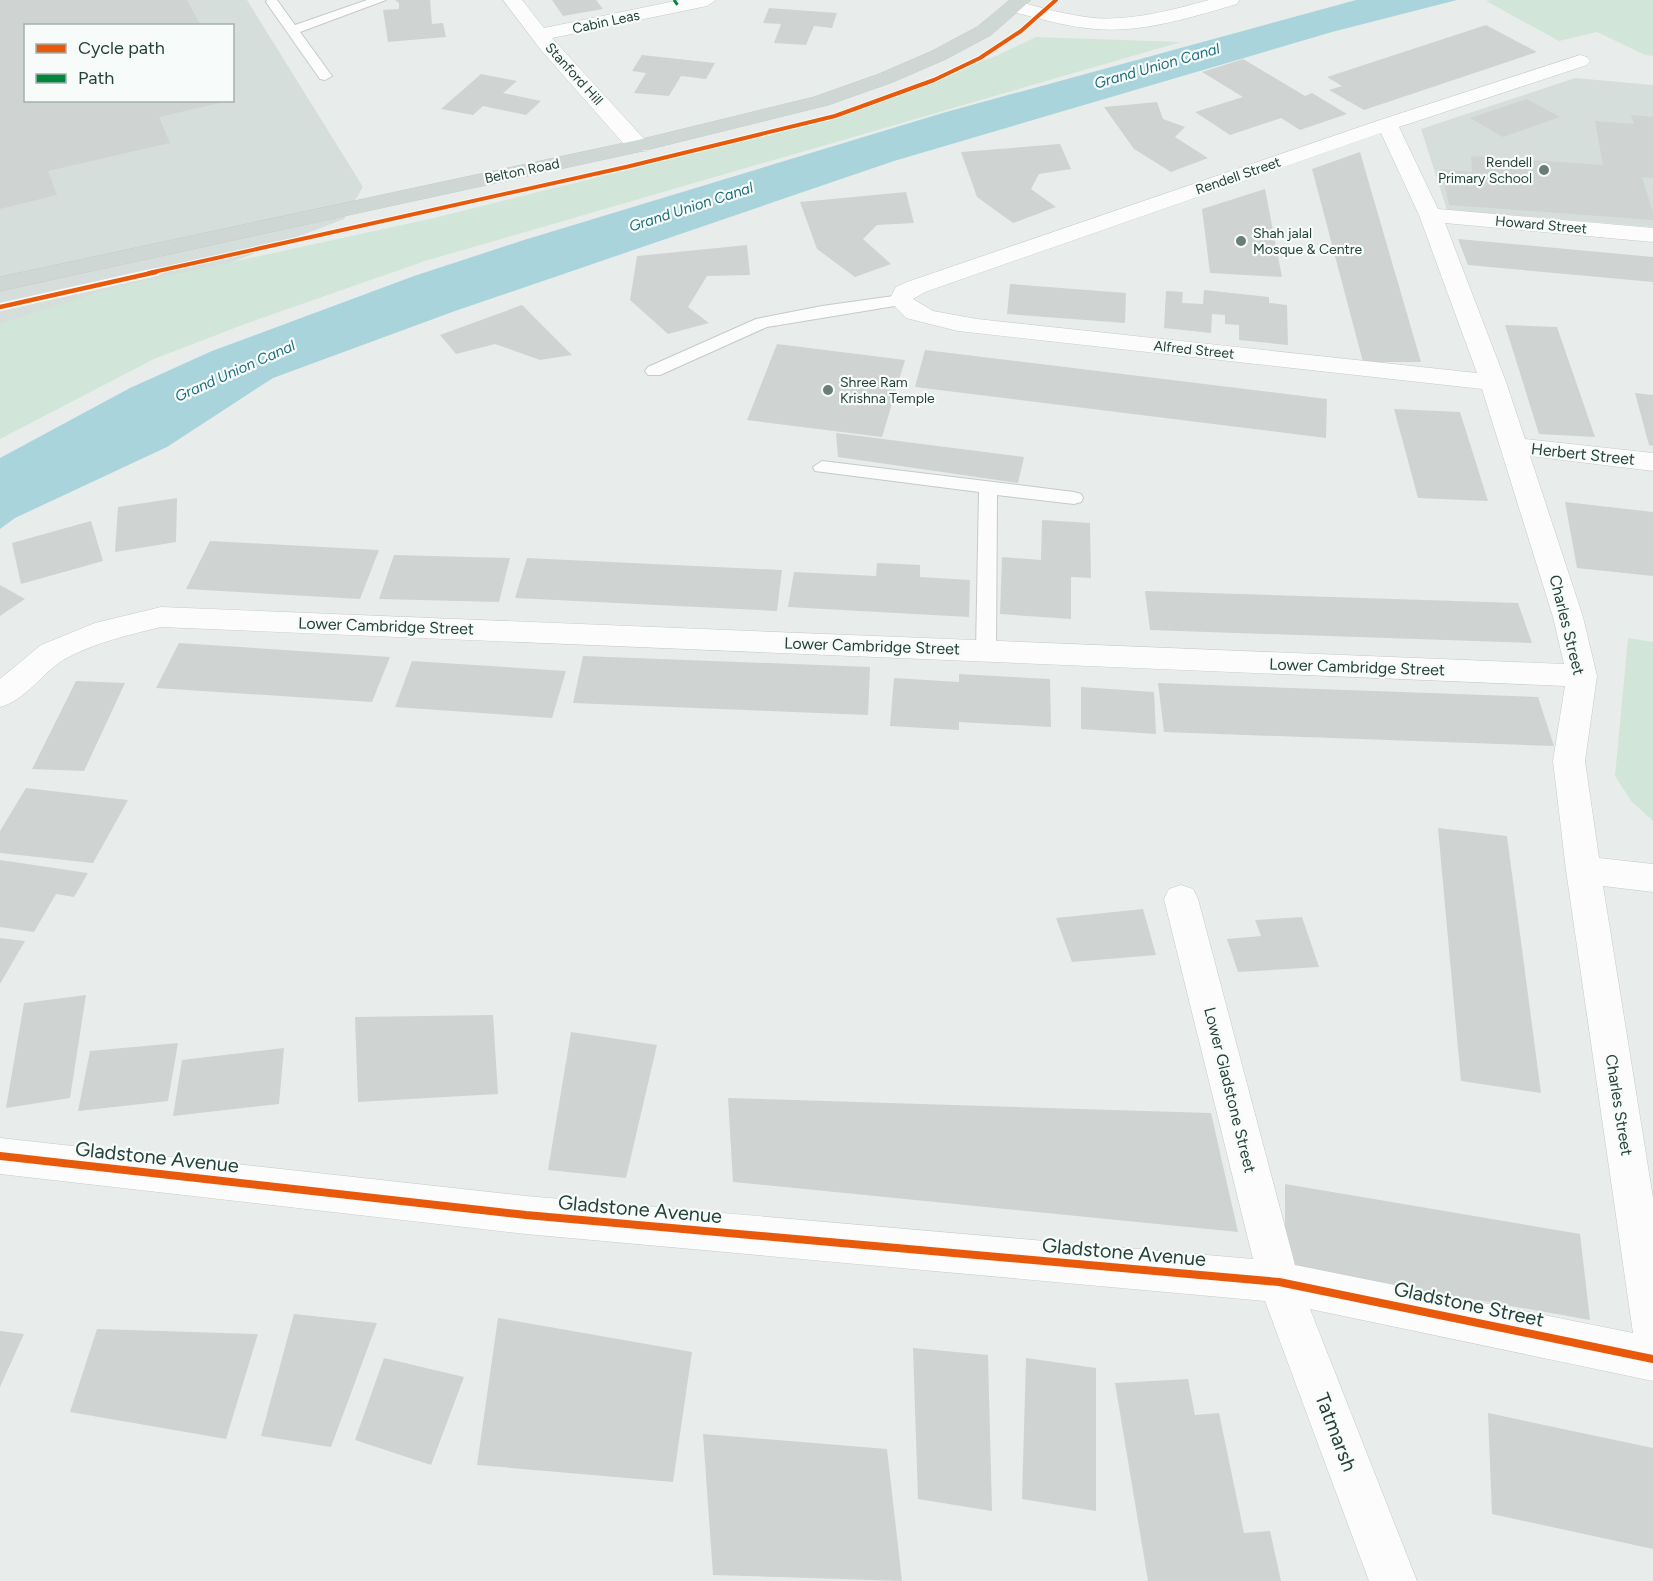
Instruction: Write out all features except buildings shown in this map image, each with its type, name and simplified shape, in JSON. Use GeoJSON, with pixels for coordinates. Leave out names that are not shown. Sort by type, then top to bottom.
{"type":"FeatureCollection","features":[{"type":"Feature","properties":{"kind":"main road","name":"Belton Road"},"geometry":{"type":"LineString","coordinates":[[0,284],[101,264],[638,146],[821,101],[886,78],[984,31],[1019,4]]}},
{"type":"Feature","properties":{"kind":"street","name":"Stanford Hill"},"geometry":{"type":"LineString","coordinates":[[512,0],[638,146]]}},
{"type":"Feature","properties":{"kind":"street","name":"Cabin Leas"},"geometry":{"type":"LineString","coordinates":[[540,35],[676,3],[707,0]]}},
{"type":"Feature","properties":{"kind":"street"},"geometry":{"type":"LineString","coordinates":[[1140,0],[1166,17]]}},
{"type":"Feature","properties":{"kind":"street"},"geometry":{"type":"LineString","coordinates":[[1019,4],[1069,20],[1107,24],[1166,17],[1230,0]]}},
{"type":"Feature","properties":{"kind":"street","name":"Rendell Street"},"geometry":{"type":"LineString","coordinates":[[901,300],[905,292],[916,287],[1387,124],[1580,61]]}},
{"type":"Feature","properties":{"kind":"street","name":"Charles Street"},"geometry":{"type":"LineString","coordinates":[[1387,124],[1430,216],[1493,382],[1568,617],[1582,676],[1569,761],[1583,870],[1653,1330]]}},
{"type":"Feature","properties":{"kind":"street","name":"Howard Street"},"geometry":{"type":"LineString","coordinates":[[1430,216],[1653,235]]}},
{"type":"Feature","properties":{"kind":"street","name":"Alfred Street"},"geometry":{"type":"LineString","coordinates":[[901,300],[905,308],[924,315],[977,326],[1493,382]]}},
{"type":"Feature","properties":{"kind":"street","name":"Herbert Street"},"geometry":{"type":"LineString","coordinates":[[1514,446],[1653,462]]}},
{"type":"Feature","properties":{"kind":"street","name":"Lower Cambridge Street"},"geometry":{"type":"LineString","coordinates":[[0,696],[52,653],[106,630],[161,617],[1582,676]]}},
{"type":"Feature","properties":{"kind":"street"},"geometry":{"type":"LineString","coordinates":[[1583,870],[1653,878]]}},
{"type":"Feature","properties":{"kind":"street","name":"Lower Gladstone Street"},"geometry":{"type":"LineString","coordinates":[[1181,899],[1279,1282]]}},
{"type":"Feature","properties":{"kind":"street","name":"Gladstone Avenue"},"geometry":{"type":"LineString","coordinates":[[0,1156],[526,1215],[1279,1282]]}},
{"type":"Feature","properties":{"kind":"street","name":"Gladstone Street"},"geometry":{"type":"LineString","coordinates":[[1279,1282],[1653,1359]]}},
{"type":"Feature","properties":{"kind":"street","name":"Tatmarsh"},"geometry":{"type":"LineString","coordinates":[[1279,1282],[1393,1581]]}},
{"type":"Feature","properties":{"kind":"lane"},"geometry":{"type":"LineString","coordinates":[[292,30],[380,0]]}},
{"type":"Feature","properties":{"kind":"lane"},"geometry":{"type":"LineString","coordinates":[[272,2],[325,76]]}},
{"type":"Feature","properties":{"kind":"lane"},"geometry":{"type":"LineString","coordinates":[[654,370],[762,323],[822,311],[901,300]]}},
{"type":"Feature","properties":{"kind":"lane"},"geometry":{"type":"LineString","coordinates":[[822,467],[1074,498]]}},
{"type":"Feature","properties":{"kind":"lane"},"geometry":{"type":"LineString","coordinates":[[986,651],[988,488]]}},
{"type":"Feature","properties":{"kind":"shaded area"},"geometry":{"type":"Polygon","coordinates":[[[0,0],[247,0],[363,187],[344,219],[227,264],[0,361],[0,0]]]}},
{"type":"Feature","properties":{"kind":"shaded area","name":"Rendell Primary School"},"geometry":{"type":"Polygon","coordinates":[[[1575,78],[1653,85],[1653,227],[1447,210],[1421,129],[1575,78]]]}},
{"type":"Feature","properties":{"kind":"green space"},"geometry":{"type":"Polygon","coordinates":[[[1653,0],[1653,56],[1645,55],[1597,32],[1559,41],[1486,1],[1653,0]]]}},
{"type":"Feature","properties":{"kind":"green space"},"geometry":{"type":"Polygon","coordinates":[[[1036,37],[1181,42],[425,261],[245,324],[154,359],[0,439],[0,324],[108,289],[434,218],[800,127],[996,56],[1036,37]]]}},
{"type":"Feature","properties":{"kind":"green space"},"geometry":{"type":"Polygon","coordinates":[[[1628,638],[1653,642],[1653,821],[1631,801],[1615,776],[1628,638]]]}},
{"type":"Feature","properties":{"kind":"water","name":"Grand Union Canal"},"geometry":{"type":"Polygon","coordinates":[[[1356,0],[1457,0],[1332,32],[894,161],[455,311],[273,378],[167,447],[15,518],[0,529],[0,458],[130,388],[212,351],[414,276],[524,240],[946,112],[1356,0]]]}},
{"type":"Feature","properties":{"kind":"marked path"},"geometry":{"type":"LineString","coordinates":[[674,0],[679,7]]}},
{"type":"Feature","properties":{"kind":"cycle path"},"geometry":{"type":"LineString","coordinates":[[0,307],[626,167],[835,116],[934,80],[980,58],[1021,31],[1056,0]]}},
{"type":"Feature","properties":{"kind":"cycle path"},"geometry":{"type":"LineString","coordinates":[[0,1156],[526,1215],[1279,1282],[1653,1359]]}},
{"type":"Feature","properties":{"kind":"place","name":"Rendell Primary School"},"geometry":{"type":"Point","coordinates":[1544,170]}},
{"type":"Feature","properties":{"kind":"place","name":"Shah jalal Mosque & Centre"},"geometry":{"type":"Point","coordinates":[1241,241]}},
{"type":"Feature","properties":{"kind":"place","name":"Shree Ram Krishna Temple"},"geometry":{"type":"Point","coordinates":[828,390]}}]}
